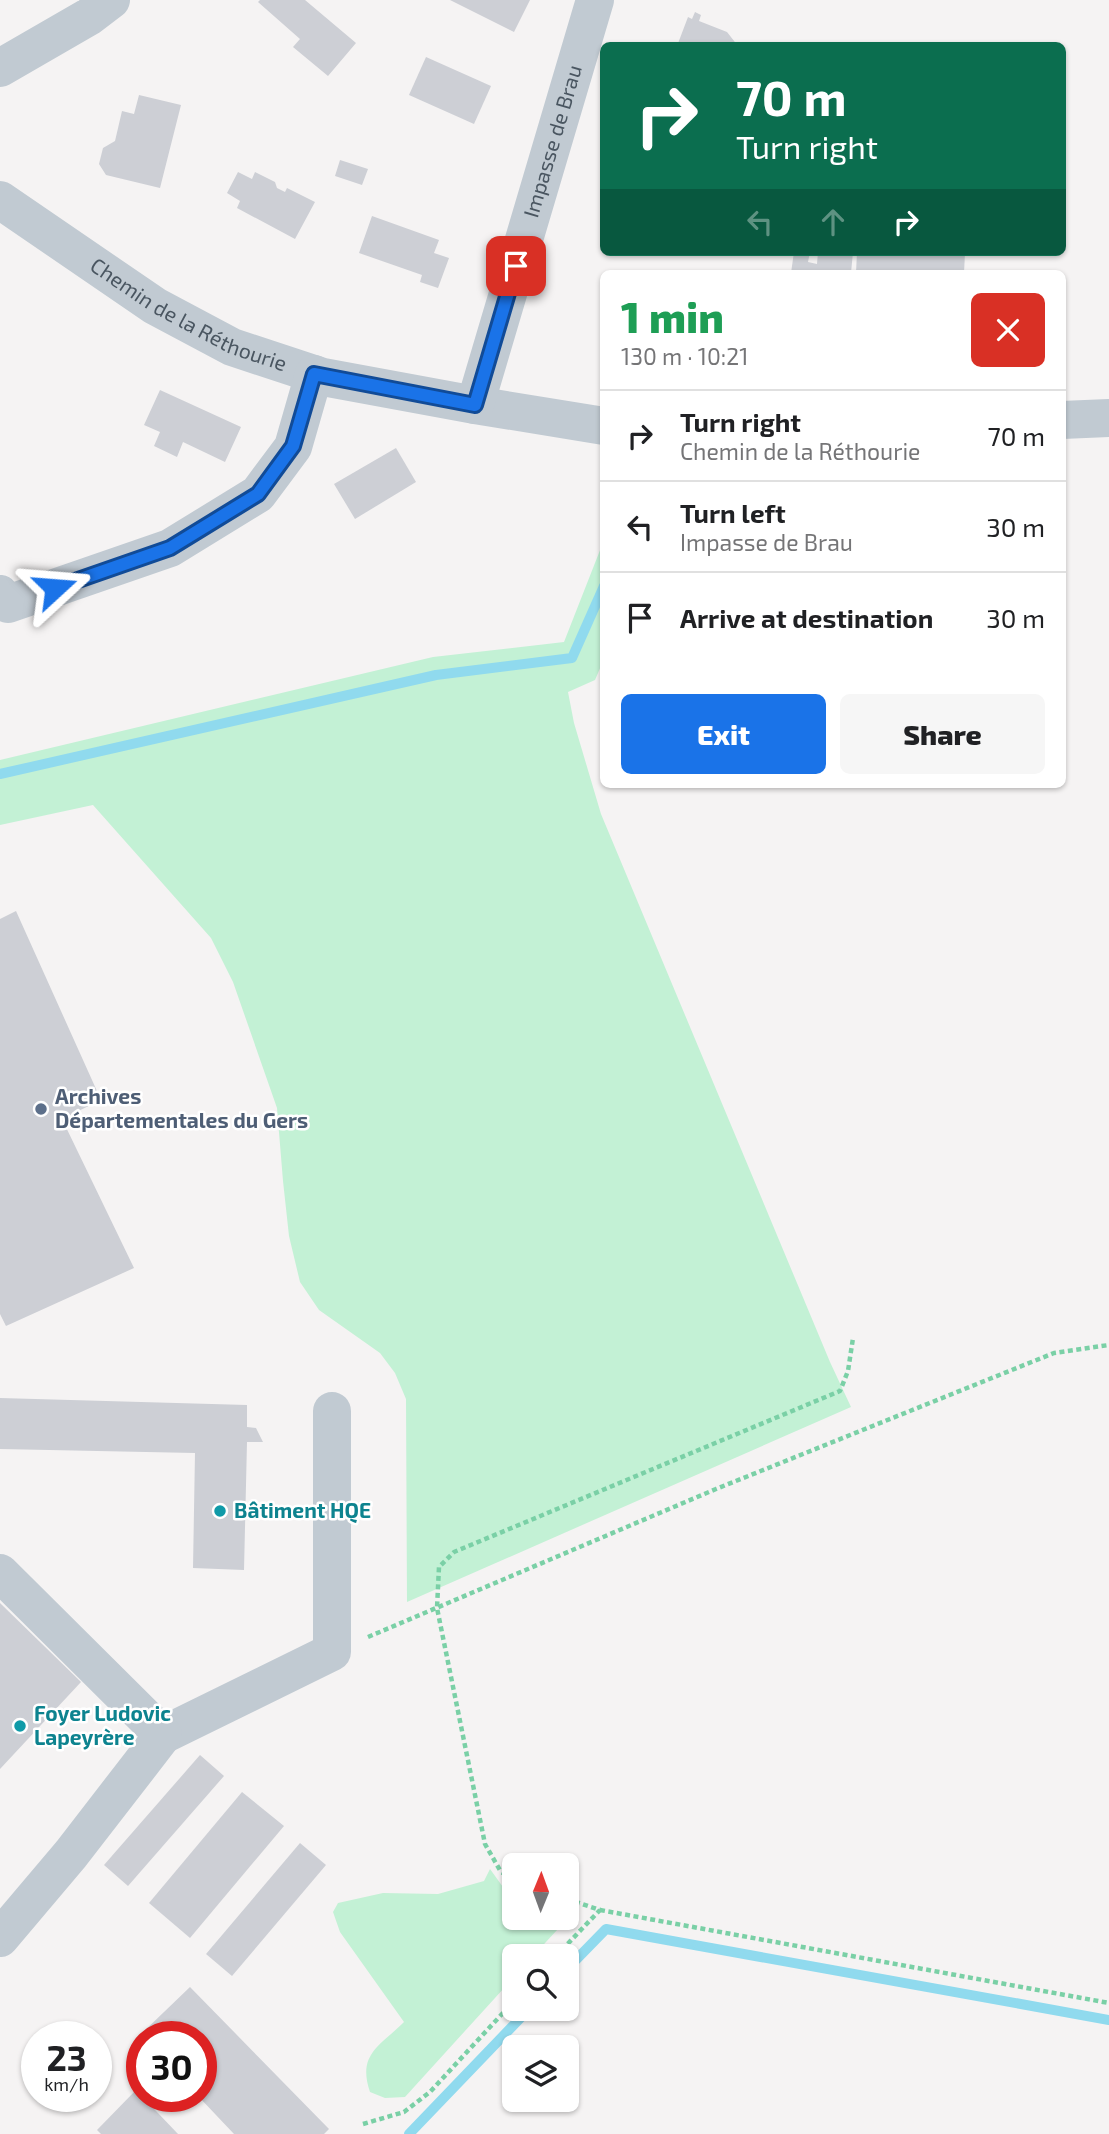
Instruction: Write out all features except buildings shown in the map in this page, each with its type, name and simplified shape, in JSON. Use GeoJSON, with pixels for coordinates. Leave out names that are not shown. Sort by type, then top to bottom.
{"type":"FeatureCollection","features":[{"type":"Feature","properties":{"kind":"street"},"geometry":{"type":"LineString","coordinates":[[0,68],[90,16],[111,0]]}},
{"type":"Feature","properties":{"kind":"street","name":"Impasse de Brau"},"geometry":{"type":"LineString","coordinates":[[475,405],[595,0]]}},
{"type":"Feature","properties":{"kind":"street","name":"Chemin de la Réthourie"},"geometry":{"type":"LineString","coordinates":[[0,200],[155,306],[232,347],[314,374],[600,425]]}},
{"type":"Feature","properties":{"kind":"street"},"geometry":{"type":"LineString","coordinates":[[3,603],[170,548],[258,494],[293,446],[314,374]]}},
{"type":"Feature","properties":{"kind":"street"},"geometry":{"type":"LineString","coordinates":[[1066,420],[1109,418]]}},
{"type":"Feature","properties":{"kind":"street"},"geometry":{"type":"LineString","coordinates":[[0,1938],[71,1854],[163,1735],[332,1653],[332,1411]]}},
{"type":"Feature","properties":{"kind":"street"},"geometry":{"type":"LineString","coordinates":[[0,1573],[163,1735]]}},
{"type":"Feature","properties":{"kind":"path"},"geometry":{"type":"LineString","coordinates":[[502,1872],[485,1844],[437,1608],[439,1567],[453,1552],[840,1391],[848,1371],[853,1338]]}},
{"type":"Feature","properties":{"kind":"path"},"geometry":{"type":"LineString","coordinates":[[332,1653],[716,1489],[1054,1353],[1109,1345]]}},
{"type":"Feature","properties":{"kind":"path"},"geometry":{"type":"LineString","coordinates":[[579,1903],[600,1910],[1109,2003]]}},
{"type":"Feature","properties":{"kind":"path"},"geometry":{"type":"LineString","coordinates":[[567,1944],[600,1910]]}},
{"type":"Feature","properties":{"kind":"path"},"geometry":{"type":"LineString","coordinates":[[363,2124],[404,2112],[430,2092],[502,2014]]}},
{"type":"Feature","properties":{"kind":"green space"},"geometry":{"type":"Polygon","coordinates":[[[600,550],[600,668],[595,680],[568,692],[574,723],[601,814],[851,1407],[407,1602],[406,1399],[395,1373],[380,1353],[319,1310],[300,1282],[289,1236],[277,1108],[233,982],[211,938],[93,805],[0,825],[0,760],[433,657],[564,642],[600,550]]]}},
{"type":"Feature","properties":{"kind":"green space"},"geometry":{"type":"Polygon","coordinates":[[[490,1869],[502,1886],[502,1930],[557,1930],[544,1944],[502,1944],[502,1990],[405,2097],[385,2098],[370,2092],[366,2068],[369,2059],[379,2045],[404,2022],[340,1932],[333,1912],[338,1903],[383,1893],[438,1894],[484,1881],[490,1869]]]}},
{"type":"Feature","properties":{"kind":"waterway"},"geometry":{"type":"LineString","coordinates":[[0,774],[436,675],[572,658],[600,595]]}},
{"type":"Feature","properties":{"kind":"waterway"},"geometry":{"type":"LineString","coordinates":[[579,1957],[606,1929],[1109,2020]]}},
{"type":"Feature","properties":{"kind":"waterway"},"geometry":{"type":"LineString","coordinates":[[409,2134],[517,2021]]}},
{"type":"Feature","properties":{"kind":"place","name":"Archives Départementales du Gers"},"geometry":{"type":"Point","coordinates":[41,1109]}},
{"type":"Feature","properties":{"kind":"place","name":"Bâtiment HQE"},"geometry":{"type":"Point","coordinates":[220,1511]}},
{"type":"Feature","properties":{"kind":"place","name":"Foyer Ludovic Lapeyrère"},"geometry":{"type":"Point","coordinates":[20,1726]}},
{"type":"Feature","properties":{"kind":"route"},"geometry":{"type":"LineString","coordinates":[[55,588],[170,548],[258,494],[293,446],[314,374],[475,405],[516,266]]}}]}
